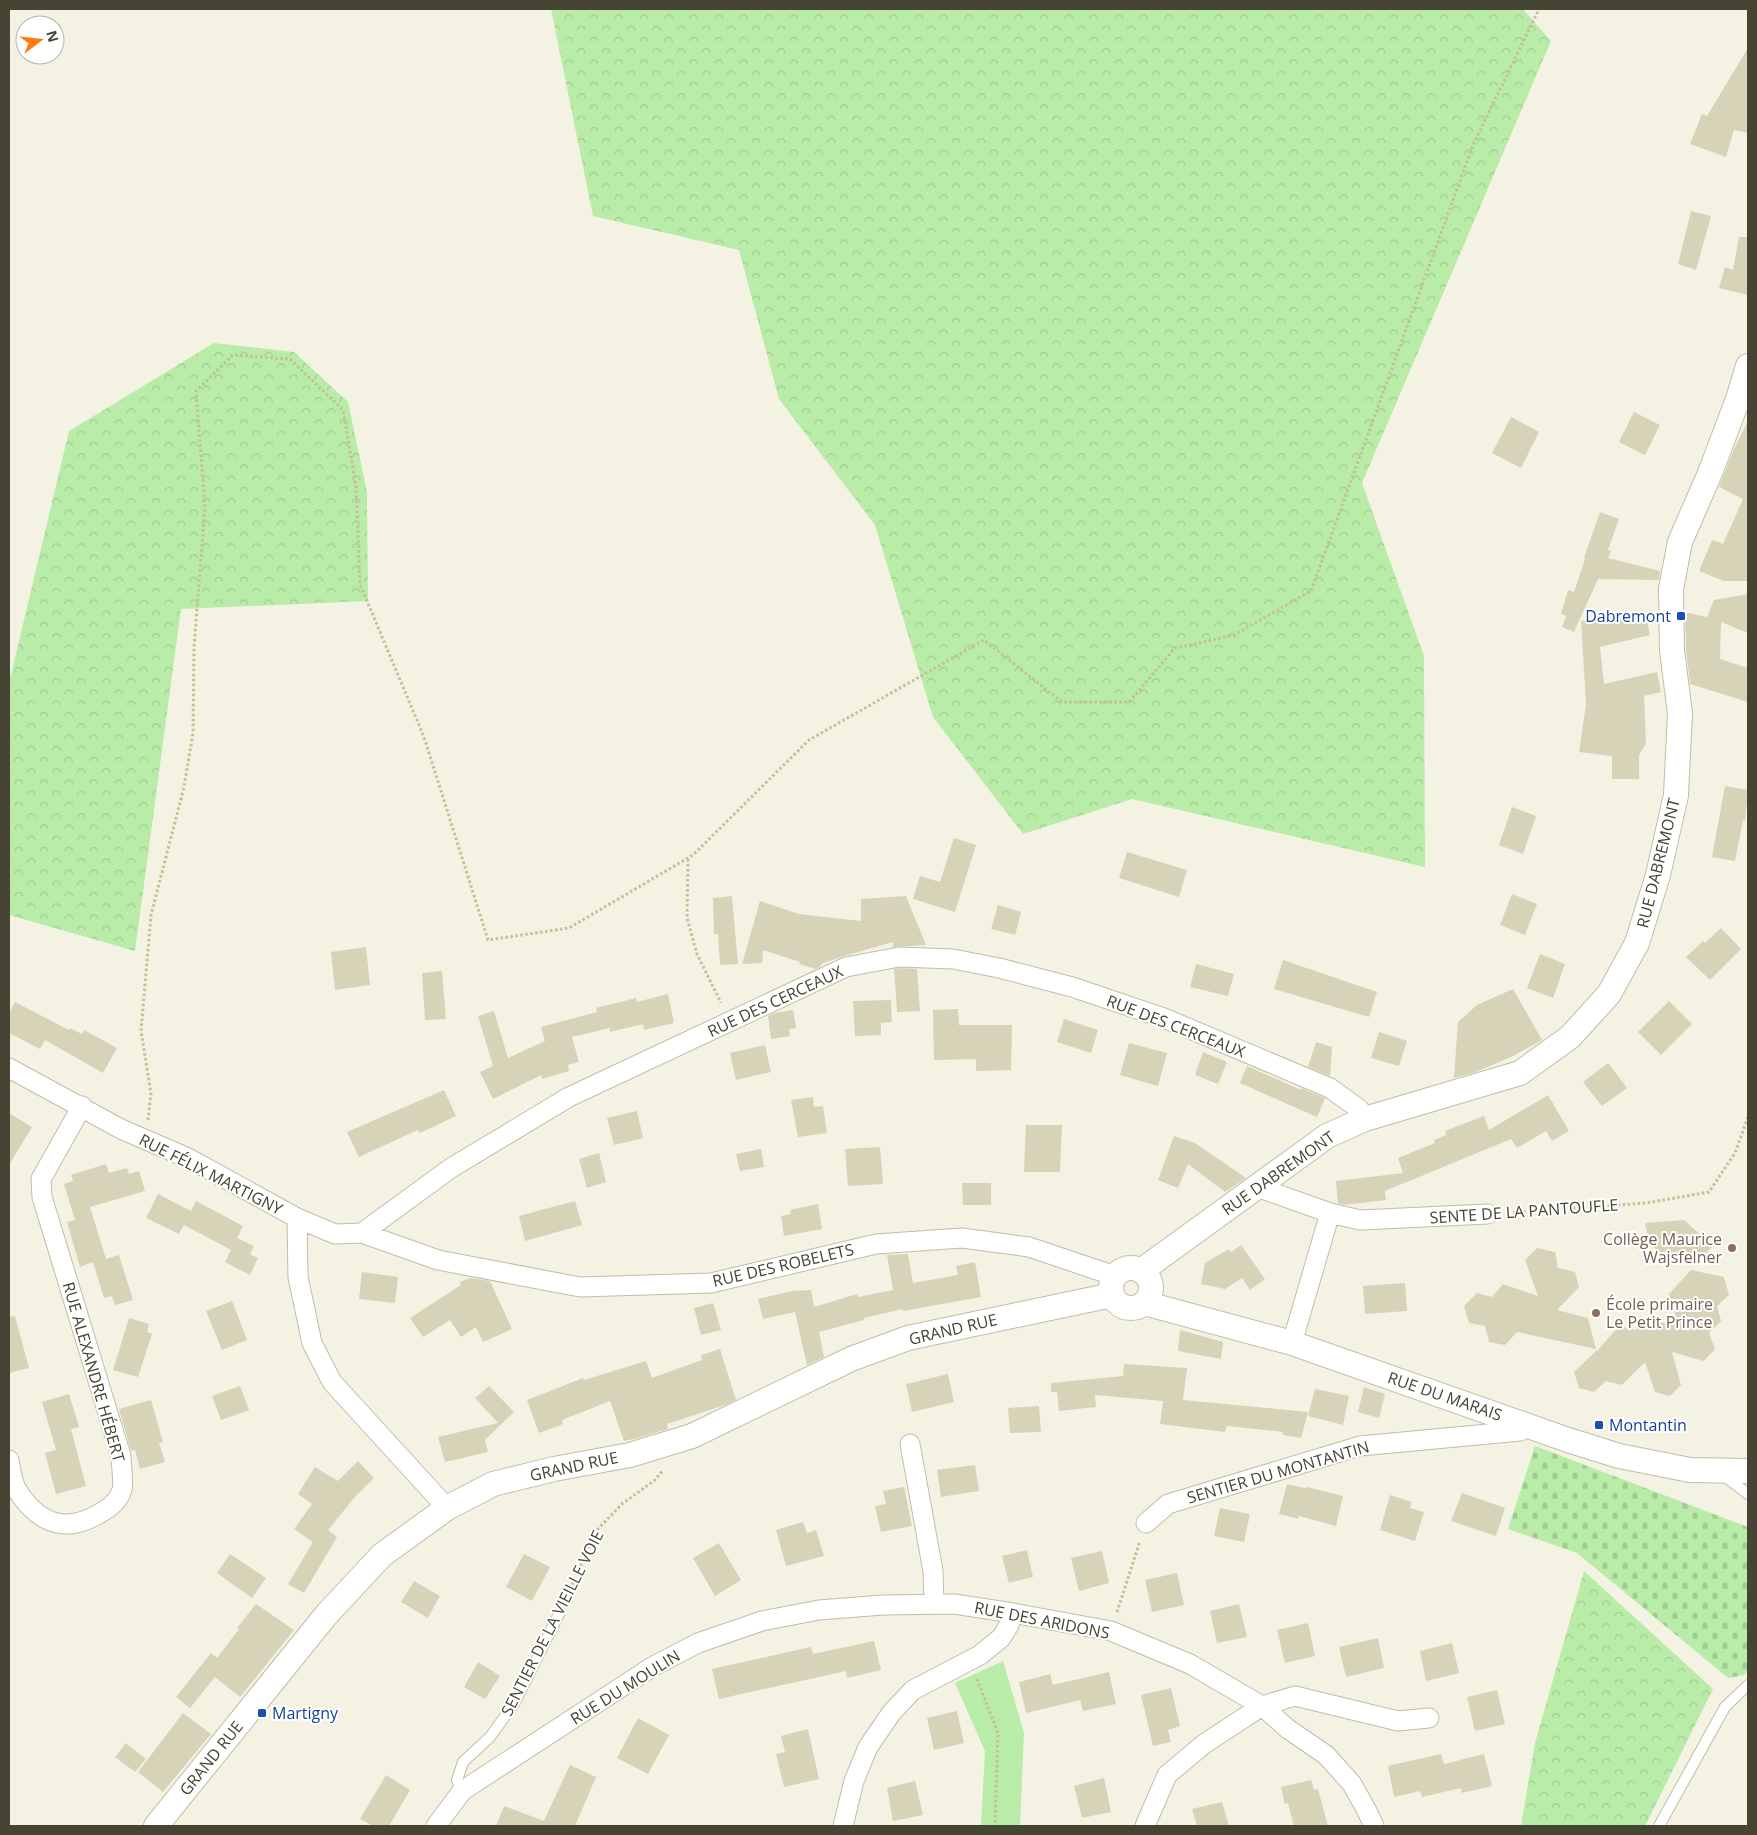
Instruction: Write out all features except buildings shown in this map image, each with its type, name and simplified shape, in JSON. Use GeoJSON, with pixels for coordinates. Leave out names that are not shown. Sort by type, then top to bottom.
{"type":"FeatureCollection","features":[{"type":"Feature","properties":{"kind":"street","name":"RUE DABREMONT"},"geometry":{"type":"LineString","coordinates":[[1141,1271],[1327,1136],[1365,1119],[1520,1073],[1570,1037],[1609,994],[1637,943],[1658,875],[1676,794],[1680,714],[1672,650],[1671,589],[1680,542],[1743,402],[1748,366]]}},
{"type":"Feature","properties":{"kind":"street","name":"RUE DES CERCEAUX"},"geometry":{"type":"LineString","coordinates":[[362,1233],[451,1168],[569,1097],[846,967],[899,956],[954,959],[999,968],[1072,987],[1164,1018],[1330,1088],[1359,1109],[1365,1119]]}},
{"type":"Feature","properties":{"kind":"street","name":"RUE FÉLIX MARTIGNY"},"geometry":{"type":"LineString","coordinates":[[9,1068],[82,1106],[121,1129],[190,1160],[297,1218],[298,1277],[312,1343],[332,1382],[447,1508]]}},
{"type":"Feature","properties":{"kind":"street","name":"RUE ALEXANDRE HÉBERT"},"geometry":{"type":"LineString","coordinates":[[9,1460],[16,1488],[32,1509],[49,1522],[68,1524],[91,1518],[111,1507],[122,1489],[120,1456],[42,1196],[41,1179],[82,1106]]}},
{"type":"Feature","properties":{"kind":"street","name":"SENTE DE LA PANTOUFLE"},"geometry":{"type":"LineString","coordinates":[[1257,1187],[1330,1213],[1360,1220],[1488,1214]]}},
{"type":"Feature","properties":{"kind":"street"},"geometry":{"type":"LineString","coordinates":[[1292,1343],[1330,1213]]}},
{"type":"Feature","properties":{"kind":"street"},"geometry":{"type":"LineString","coordinates":[[297,1218],[335,1234],[362,1233]]}},
{"type":"Feature","properties":{"kind":"street","name":"RUE DES ROBELETS"},"geometry":{"type":"LineString","coordinates":[[362,1233],[438,1260],[580,1287],[711,1283],[876,1244],[962,1238],[1029,1247],[1114,1285]]}},
{"type":"Feature","properties":{"kind":"street"},"geometry":{"type":"LineString","coordinates":[[1127,1268],[1141,1271],[1150,1282],[1149,1297],[1139,1306],[1126,1308],[1120,1305],[1114,1285],[1127,1268]]}},
{"type":"Feature","properties":{"kind":"street","name":"GRAND RUE"},"geometry":{"type":"LineString","coordinates":[[156,1826],[327,1614],[382,1555],[447,1508],[494,1484],[554,1469],[630,1455],[692,1436],[851,1358],[908,1338],[1114,1285]]}},
{"type":"Feature","properties":{"kind":"street","name":"RUE DU MARAIS"},"geometry":{"type":"LineString","coordinates":[[1144,1303],[1292,1343],[1619,1456],[1690,1470],[1748,1471]]}},
{"type":"Feature","properties":{"kind":"street","name":"SENTIER DU MONTANTIN"},"geometry":{"type":"LineString","coordinates":[[1146,1523],[1168,1504],[1360,1446],[1520,1431],[1530,1426]]}},
{"type":"Feature","properties":{"kind":"street"},"geometry":{"type":"LineString","coordinates":[[910,1444],[933,1571],[934,1603]]}},
{"type":"Feature","properties":{"kind":"street","name":"RUE DES ARIDONS"},"geometry":{"type":"LineString","coordinates":[[934,1603],[954,1604],[1013,1613],[1111,1631],[1190,1664],[1262,1706],[1288,1729],[1326,1755],[1352,1784],[1368,1810],[1374,1826]]}},
{"type":"Feature","properties":{"kind":"street","name":"RUE DU MOULIN"},"geometry":{"type":"LineString","coordinates":[[436,1826],[462,1791],[652,1667],[698,1643],[762,1621],[819,1610],[934,1603]]}},
{"type":"Feature","properties":{"kind":"street"},"geometry":{"type":"LineString","coordinates":[[843,1826],[854,1781],[868,1747],[892,1712],[913,1690],[980,1655],[1001,1638],[1009,1625],[1013,1613]]}},
{"type":"Feature","properties":{"kind":"street"},"geometry":{"type":"LineString","coordinates":[[1145,1826],[1168,1775],[1204,1744],[1262,1706],[1295,1696],[1398,1721],[1429,1718]]}},
{"type":"Feature","properties":{"kind":"lane"},"geometry":{"type":"LineString","coordinates":[[1716,1471],[1748,1494]]}},
{"type":"Feature","properties":{"kind":"lane","name":"SENTIER DE LA VIEILLE VOIE"},"geometry":{"type":"LineString","coordinates":[[462,1791],[457,1780],[463,1762],[490,1737],[514,1704],[560,1612]]}},
{"type":"Feature","properties":{"kind":"lane"},"geometry":{"type":"LineString","coordinates":[[1659,1826],[1725,1707],[1748,1685]]}},
{"type":"Feature","properties":{"kind":"path"},"geometry":{"type":"LineString","coordinates":[[146,1140],[150,1093],[141,1031],[151,915],[184,787],[193,733],[194,647],[205,507],[196,391],[233,355],[290,359],[343,410],[356,486],[360,584],[424,737],[488,940],[569,928],[688,858],[809,740],[984,640],[1062,702],[1129,702],[1175,648],[1234,635],[1311,591],[1473,145],[1539,9]]}},
{"type":"Feature","properties":{"kind":"path"},"geometry":{"type":"LineString","coordinates":[[688,858],[687,918],[697,954],[729,1022]]}},
{"type":"Feature","properties":{"kind":"path","name":"SENTE DE LA PANTOUFLE"},"geometry":{"type":"LineString","coordinates":[[1488,1214],[1646,1203],[1709,1192],[1735,1153],[1748,1117]]}},
{"type":"Feature","properties":{"kind":"path","name":"SENTIER DE LA VIEILLE VOIE"},"geometry":{"type":"LineString","coordinates":[[560,1612],[597,1530],[622,1504],[655,1480],[669,1463],[680,1439]]}},
{"type":"Feature","properties":{"kind":"path"},"geometry":{"type":"LineString","coordinates":[[1111,1631],[1146,1523]]}},
{"type":"Feature","properties":{"kind":"path"},"geometry":{"type":"LineString","coordinates":[[970,1660],[998,1732],[995,1826]]}},
{"type":"Feature","properties":{"kind":"green space"},"geometry":{"type":"Polygon","coordinates":[[[551,9],[1523,9],[1551,41],[1362,483],[1424,656],[1425,867],[1132,799],[1023,834],[933,717],[875,525],[779,399],[739,250],[593,216],[551,9]]]}},
{"type":"Feature","properties":{"kind":"green space"},"geometry":{"type":"Polygon","coordinates":[[[214,343],[294,352],[348,402],[367,492],[368,601],[181,609],[135,951],[9,915],[9,683],[69,431],[214,343]]]}},
{"type":"Feature","properties":{"kind":"green space"},"geometry":{"type":"Polygon","coordinates":[[[1535,1446],[1748,1527],[1748,1671],[1744,1675],[1728,1678],[1577,1553],[1508,1529],[1535,1446]]]}},
{"type":"Feature","properties":{"kind":"green space"},"geometry":{"type":"Polygon","coordinates":[[[1584,1571],[1713,1689],[1645,1826],[1521,1826],[1535,1743],[1584,1571]]]}},
{"type":"Feature","properties":{"kind":"green space"},"geometry":{"type":"Polygon","coordinates":[[[1003,1661],[1024,1733],[1020,1826],[981,1826],[985,1751],[955,1683],[1003,1661]]]}},
{"type":"Feature","properties":{"kind":"place","name":"Dabremont"},"geometry":{"type":"Point","coordinates":[1681,616]}},
{"type":"Feature","properties":{"kind":"place","name":"Collège Maurice Wajsfelner"},"geometry":{"type":"Point","coordinates":[1732,1248]}},
{"type":"Feature","properties":{"kind":"place","name":"École primaire Le Petit Prince"},"geometry":{"type":"Point","coordinates":[1596,1313]}},
{"type":"Feature","properties":{"kind":"place","name":"Montantin"},"geometry":{"type":"Point","coordinates":[1599,1425]}},
{"type":"Feature","properties":{"kind":"place","name":"Martigny"},"geometry":{"type":"Point","coordinates":[262,1713]}}]}
